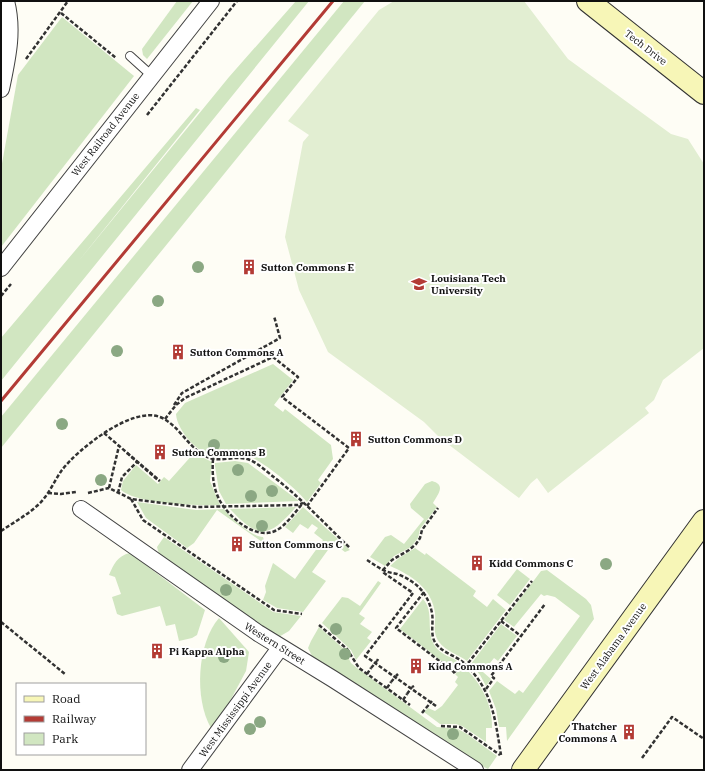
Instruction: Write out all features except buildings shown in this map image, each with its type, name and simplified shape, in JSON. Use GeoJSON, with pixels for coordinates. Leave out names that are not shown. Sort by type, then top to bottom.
{"type":"FeatureCollection","features":[{"type":"Feature","properties":{"kind":"main road","name":"Tech Drive"},"geometry":{"type":"LineString","coordinates":[[588,1],[704,93]]}},
{"type":"Feature","properties":{"kind":"main road","name":"West Alabama Avenue"},"geometry":{"type":"LineString","coordinates":[[523,770],[704,522]]}},
{"type":"Feature","properties":{"kind":"street"},"geometry":{"type":"LineString","coordinates":[[1,89],[9,51],[10,17],[6,1]]}},
{"type":"Feature","properties":{"kind":"street","name":"West Railroad Avenue"},"geometry":{"type":"LineString","coordinates":[[1,268],[210,1]]}},
{"type":"Feature","properties":{"kind":"street","name":"Western Street"},"geometry":{"type":"LineString","coordinates":[[81,509],[258,634],[333,679],[475,770]]}},
{"type":"Feature","properties":{"kind":"street","name":"West Mississippi Avenue"},"geometry":{"type":"LineString","coordinates":[[190,770],[280,648]]}},
{"type":"Feature","properties":{"kind":"lane"},"geometry":{"type":"LineString","coordinates":[[130,56],[151,75]]}},
{"type":"Feature","properties":{"kind":"path"},"geometry":{"type":"LineString","coordinates":[[24,61],[68,1]]}},
{"type":"Feature","properties":{"kind":"path"},"geometry":{"type":"LineString","coordinates":[[61,12],[122,63]]}},
{"type":"Feature","properties":{"kind":"path"},"geometry":{"type":"LineString","coordinates":[[165,419],[182,393],[280,338],[274,316]]}},
{"type":"Feature","properties":{"kind":"path"},"geometry":{"type":"LineString","coordinates":[[171,410],[185,398],[273,358],[298,377],[282,397],[349,448],[306,506]]}},
{"type":"Feature","properties":{"kind":"path"},"geometry":{"type":"LineString","coordinates":[[1,531],[38,504],[48,493],[62,470],[70,461],[104,433],[127,421],[138,417],[153,415],[165,419],[175,426],[196,450],[206,457],[213,459],[250,460],[290,490],[350,548]]}},
{"type":"Feature","properties":{"kind":"path"},"geometry":{"type":"LineString","coordinates":[[104,433],[160,481],[127,453]]}},
{"type":"Feature","properties":{"kind":"path"},"geometry":{"type":"LineString","coordinates":[[109,488],[119,446]]}},
{"type":"Feature","properties":{"kind":"path"},"geometry":{"type":"LineString","coordinates":[[213,459],[214,483],[224,507],[251,530],[264,534],[279,529],[303,503]]}},
{"type":"Feature","properties":{"kind":"path"},"geometry":{"type":"LineString","coordinates":[[118,492],[122,477],[136,462]]}},
{"type":"Feature","properties":{"kind":"path"},"geometry":{"type":"LineString","coordinates":[[48,493],[61,494],[74,491],[81,494],[109,488],[130,499],[196,507],[298,505],[303,503]]}},
{"type":"Feature","properties":{"kind":"path"},"geometry":{"type":"LineString","coordinates":[[130,499],[143,520],[274,610],[302,614]]}},
{"type":"Feature","properties":{"kind":"path"},"geometry":{"type":"LineString","coordinates":[[383,570],[392,560],[416,544],[420,538],[422,530],[438,508]]}},
{"type":"Feature","properties":{"kind":"path"},"geometry":{"type":"LineString","coordinates":[[367,560],[383,570],[406,578],[415,583],[424,592],[430,606],[432,633],[437,645],[465,664],[477,675],[486,690],[493,709],[501,756],[460,727],[438,725]]}},
{"type":"Feature","properties":{"kind":"path"},"geometry":{"type":"LineString","coordinates":[[383,570],[384,573],[413,593],[365,656],[436,706]]}},
{"type":"Feature","properties":{"kind":"path"},"geometry":{"type":"LineString","coordinates":[[424,592],[396,628],[454,672],[465,664],[532,581]]}},
{"type":"Feature","properties":{"kind":"path"},"geometry":{"type":"LineString","coordinates":[[486,690],[494,678],[491,676],[545,604]]}},
{"type":"Feature","properties":{"kind":"path"},"geometry":{"type":"LineString","coordinates":[[501,621],[521,636]]}},
{"type":"Feature","properties":{"kind":"path"},"geometry":{"type":"LineString","coordinates":[[1,622],[65,674]]}},
{"type":"Feature","properties":{"kind":"path"},"geometry":{"type":"LineString","coordinates":[[319,625],[348,649],[354,662],[367,674],[427,717]]}},
{"type":"Feature","properties":{"kind":"path"},"geometry":{"type":"LineString","coordinates":[[367,674],[378,659]]}},
{"type":"Feature","properties":{"kind":"path"},"geometry":{"type":"LineString","coordinates":[[387,688],[398,674]]}},
{"type":"Feature","properties":{"kind":"path"},"geometry":{"type":"LineString","coordinates":[[403,700],[414,686]]}},
{"type":"Feature","properties":{"kind":"path"},"geometry":{"type":"LineString","coordinates":[[422,713],[433,700]]}},
{"type":"Feature","properties":{"kind":"path"},"geometry":{"type":"LineString","coordinates":[[642,758],[672,717],[704,739]]}},
{"type":"Feature","properties":{"kind":"green space"},"geometry":{"type":"Polygon","coordinates":[[[177,1],[193,1],[147,59],[143,55],[142,49],[177,1]]]}},
{"type":"Feature","properties":{"kind":"green space"},"geometry":{"type":"Polygon","coordinates":[[[296,1],[309,1],[1,381],[1,338],[196,108],[200,110],[77,263],[229,77],[296,1]]]}},
{"type":"Feature","properties":{"kind":"green space"},"geometry":{"type":"Polygon","coordinates":[[[344,1],[365,1],[1,448],[1,417],[344,1]]]}},
{"type":"Feature","properties":{"kind":"green space"},"geometry":{"type":"Polygon","coordinates":[[[394,1],[524,1],[568,59],[671,134],[688,139],[704,164],[704,348],[663,380],[654,400],[645,408],[649,413],[548,493],[537,478],[519,498],[440,438],[424,422],[328,352],[299,290],[285,237],[303,142],[309,135],[288,121],[379,10],[394,1]]]}},
{"type":"Feature","properties":{"kind":"green space"},"geometry":{"type":"Polygon","coordinates":[[[62,17],[134,76],[1,247],[1,169],[18,75],[62,17]]]}},
{"type":"Feature","properties":{"kind":"green space"},"geometry":{"type":"Polygon","coordinates":[[[273,364],[293,380],[274,405],[283,412],[285,409],[331,445],[333,459],[318,480],[321,483],[307,502],[296,490],[279,476],[261,462],[253,458],[246,455],[216,457],[203,452],[190,441],[180,428],[177,421],[176,414],[185,403],[273,364]]]}},
{"type":"Feature","properties":{"kind":"green space"},"geometry":{"type":"Polygon","coordinates":[[[194,453],[212,462],[210,481],[220,505],[198,505],[154,501],[129,495],[121,490],[123,481],[136,465],[158,484],[164,477],[169,481],[194,453]]]}},
{"type":"Feature","properties":{"kind":"green space"},"geometry":{"type":"Polygon","coordinates":[[[235,461],[248,463],[299,501],[226,504],[219,491],[215,463],[235,461]]]}},
{"type":"Feature","properties":{"kind":"green space"},"geometry":{"type":"Polygon","coordinates":[[[432,481],[437,483],[440,488],[433,503],[437,507],[420,529],[418,538],[411,547],[394,556],[385,566],[370,557],[385,537],[391,535],[404,544],[424,519],[411,508],[410,504],[425,484],[432,481]]]}},
{"type":"Feature","properties":{"kind":"green space"},"geometry":{"type":"Polygon","coordinates":[[[137,502],[196,510],[224,509],[248,531],[263,537],[265,544],[217,510],[194,543],[187,548],[146,518],[137,502]]]}},
{"type":"Feature","properties":{"kind":"green space"},"geometry":{"type":"Polygon","coordinates":[[[296,507],[278,525],[264,531],[257,530],[249,526],[230,509],[296,507]]]}},
{"type":"Feature","properties":{"kind":"green space"},"geometry":{"type":"Polygon","coordinates":[[[303,507],[350,550],[345,552],[333,543],[312,572],[326,581],[303,612],[277,608],[263,600],[266,592],[265,586],[273,563],[295,579],[323,540],[314,533],[318,528],[312,524],[308,529],[300,524],[293,533],[285,527],[303,507]]]}},
{"type":"Feature","properties":{"kind":"green space"},"geometry":{"type":"Polygon","coordinates":[[[164,537],[273,612],[301,616],[289,631],[277,638],[159,554],[157,547],[164,537]]]}},
{"type":"Feature","properties":{"kind":"green space"},"geometry":{"type":"Polygon","coordinates":[[[415,548],[425,555],[426,553],[476,591],[473,596],[487,607],[493,599],[506,610],[467,661],[445,648],[437,639],[435,632],[435,613],[430,596],[413,578],[390,566],[399,558],[415,548]]]}},
{"type":"Feature","properties":{"kind":"green space"},"geometry":{"type":"Polygon","coordinates":[[[130,553],[205,610],[197,635],[192,638],[179,641],[175,624],[166,626],[160,606],[122,616],[117,614],[112,597],[121,594],[115,577],[109,575],[114,564],[119,558],[130,553]]]}},
{"type":"Feature","properties":{"kind":"green space"},"geometry":{"type":"Polygon","coordinates":[[[517,569],[530,579],[510,605],[497,595],[517,569]]]}},
{"type":"Feature","properties":{"kind":"green space"},"geometry":{"type":"Polygon","coordinates":[[[547,570],[586,599],[591,605],[594,619],[507,741],[506,727],[499,727],[496,709],[489,691],[497,681],[515,694],[519,690],[523,693],[580,616],[555,597],[547,595],[544,596],[541,594],[514,627],[504,620],[541,571],[547,570]]]}},
{"type":"Feature","properties":{"kind":"green space"},"geometry":{"type":"Polygon","coordinates":[[[378,581],[381,583],[359,614],[365,618],[360,624],[372,632],[367,638],[371,641],[356,660],[351,650],[322,623],[342,597],[348,598],[360,606],[378,581]]]}},
{"type":"Feature","properties":{"kind":"green space"},"geometry":{"type":"Polygon","coordinates":[[[423,599],[429,610],[432,640],[435,646],[440,652],[460,663],[453,670],[400,629],[423,599]]]}},
{"type":"Feature","properties":{"kind":"green space"},"geometry":{"type":"Polygon","coordinates":[[[219,618],[249,652],[246,671],[230,701],[211,728],[202,702],[200,672],[206,642],[219,618]]]}},
{"type":"Feature","properties":{"kind":"green space"},"geometry":{"type":"Polygon","coordinates":[[[501,624],[517,636],[498,661],[494,658],[483,672],[491,679],[486,686],[480,675],[471,664],[501,624]]]}},
{"type":"Feature","properties":{"kind":"green space"},"geometry":{"type":"Polygon","coordinates":[[[319,627],[344,649],[351,663],[437,727],[458,729],[497,756],[488,769],[472,761],[312,656],[308,648],[319,627]]]}},
{"type":"Feature","properties":{"kind":"green space"},"geometry":{"type":"Polygon","coordinates":[[[464,667],[481,687],[488,703],[492,719],[492,728],[486,728],[486,742],[462,726],[456,724],[440,724],[424,712],[428,708],[435,711],[442,706],[458,685],[455,682],[458,677],[455,674],[464,667]]]}},
{"type":"Feature","properties":{"kind":"railway"},"geometry":{"type":"LineString","coordinates":[[1,401],[333,1]]}},
{"type":"Feature","properties":{"kind":"place","name":"Sutton Commons E"},"geometry":{"type":"Point","coordinates":[249,267]}},
{"type":"Feature","properties":{"kind":"place","name":"Louisiana Tech University"},"geometry":{"type":"Point","coordinates":[419,284]}},
{"type":"Feature","properties":{"kind":"place","name":"Sutton Commons A"},"geometry":{"type":"Point","coordinates":[178,352]}},
{"type":"Feature","properties":{"kind":"place","name":"Sutton Commons D"},"geometry":{"type":"Point","coordinates":[356,439]}},
{"type":"Feature","properties":{"kind":"place","name":"Sutton Commons B"},"geometry":{"type":"Point","coordinates":[160,452]}},
{"type":"Feature","properties":{"kind":"place","name":"Sutton Commons C"},"geometry":{"type":"Point","coordinates":[237,544]}},
{"type":"Feature","properties":{"kind":"place","name":"Kidd Commons C"},"geometry":{"type":"Point","coordinates":[477,563]}},
{"type":"Feature","properties":{"kind":"place","name":"Pi Kappa Alpha"},"geometry":{"type":"Point","coordinates":[157,651]}},
{"type":"Feature","properties":{"kind":"place","name":"Kidd Commons A"},"geometry":{"type":"Point","coordinates":[416,666]}},
{"type":"Feature","properties":{"kind":"place","name":"Thatcher Commons A"},"geometry":{"type":"Point","coordinates":[629,732]}}]}
